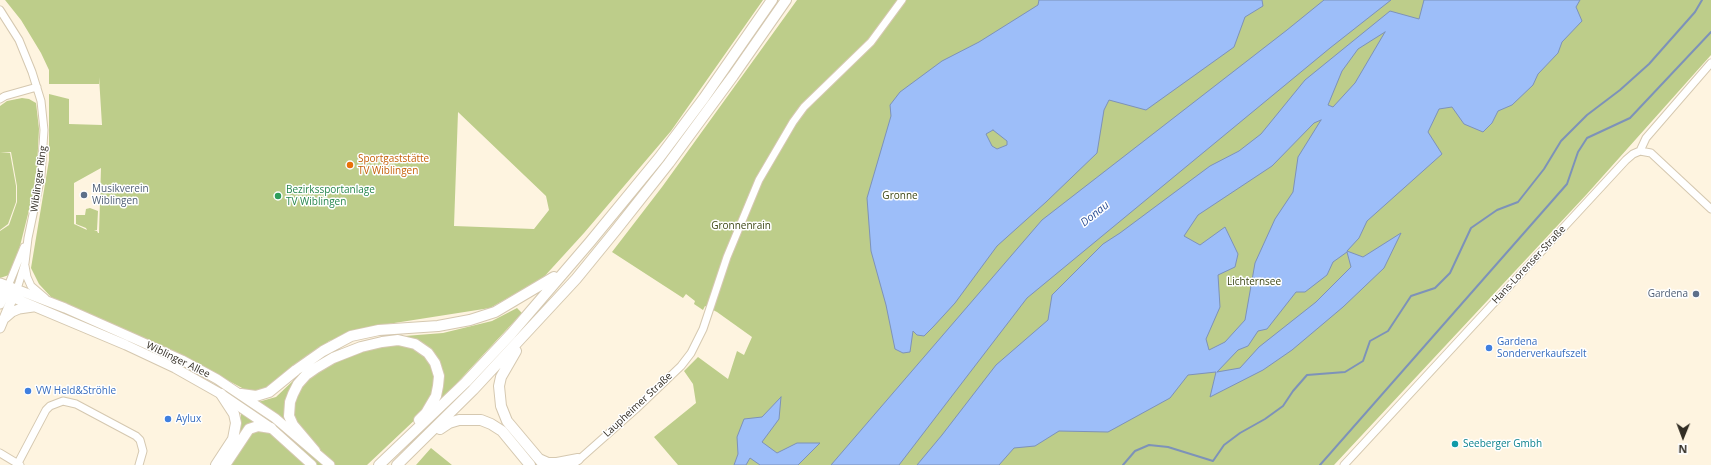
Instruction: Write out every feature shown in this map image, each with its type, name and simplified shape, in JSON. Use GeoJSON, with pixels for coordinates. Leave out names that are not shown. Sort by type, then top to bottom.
{"type":"FeatureCollection","features":[{"type":"Feature","properties":{"kind":"highway"},"geometry":{"type":"LineString","coordinates":[[379,465],[402,445],[466,382],[511,334],[659,158],[713,86],[772,0]]}},
{"type":"Feature","properties":{"kind":"highway"},"geometry":{"type":"LineString","coordinates":[[397,465],[527,333],[576,279],[616,230],[733,76],[786,0]]}},
{"type":"Feature","properties":{"kind":"highway"},"geometry":{"type":"LineString","coordinates":[[240,394],[256,396],[269,392],[323,351],[352,336],[379,330],[438,326],[470,320],[495,312],[514,302],[564,270]]}},
{"type":"Feature","properties":{"kind":"highway"},"geometry":{"type":"LineString","coordinates":[[527,333],[505,369],[499,386],[499,396],[503,414],[507,421],[538,463]]}},
{"type":"Feature","properties":{"kind":"highway"},"geometry":{"type":"LineString","coordinates":[[315,452],[293,425],[289,416],[290,402],[298,384],[306,375],[320,365],[348,351],[382,342],[398,340],[415,344],[428,353],[435,363],[438,376],[436,396],[426,413],[411,430],[402,445]]}},
{"type":"Feature","properties":{"kind":"highway"},"geometry":{"type":"LineString","coordinates":[[216,465],[233,439],[236,423],[234,414],[221,394]]}},
{"type":"Feature","properties":{"kind":"highway"},"geometry":{"type":"LineString","coordinates":[[420,442],[430,438],[449,423],[459,420],[481,420],[492,424],[502,431],[538,463],[575,462]]}},
{"type":"Feature","properties":{"kind":"highway"},"geometry":{"type":"LineString","coordinates":[[225,465],[249,430],[258,426],[271,428]]}},
{"type":"Feature","properties":{"kind":"main road","name":"Wiblinger Allee"},"geometry":{"type":"LineString","coordinates":[[7,290],[51,303],[182,360],[218,379],[274,418],[330,465]]}},
{"type":"Feature","properties":{"kind":"main road","name":"Wiblinger Allee"},"geometry":{"type":"LineString","coordinates":[[7,290],[40,309],[126,345],[175,368],[221,394],[271,428],[312,465]]}},
{"type":"Feature","properties":{"kind":"main road"},"geometry":{"type":"LineString","coordinates":[[0,304],[7,290]]}},
{"type":"Feature","properties":{"kind":"main road"},"geometry":{"type":"LineString","coordinates":[[2,324],[7,290]]}},
{"type":"Feature","properties":{"kind":"main road"},"geometry":{"type":"LineString","coordinates":[[2,324],[9,314],[19,309],[29,307],[40,309]]}},
{"type":"Feature","properties":{"kind":"street","name":"Laupheimer Straße"},"geometry":{"type":"LineString","coordinates":[[575,462],[677,370],[691,353],[699,340],[727,257],[759,180],[793,122],[804,107],[871,42],[902,0]]}},
{"type":"Feature","properties":{"kind":"street","name":"Wiblinger Ring"},"geometry":{"type":"LineString","coordinates":[[0,10],[21,44],[37,86],[43,122],[44,153],[24,263],[7,290]]}},
{"type":"Feature","properties":{"kind":"street","name":"Hans-Lorenser-Straße"},"geometry":{"type":"LineString","coordinates":[[1344,465],[1626,160],[1633,154],[1640,151],[1646,138],[1711,63]]}},
{"type":"Feature","properties":{"kind":"street"},"geometry":{"type":"LineString","coordinates":[[0,99],[4,96],[37,86]]}},
{"type":"Feature","properties":{"kind":"street"},"geometry":{"type":"LineString","coordinates":[[1640,151],[1651,153],[1711,209]]}},
{"type":"Feature","properties":{"kind":"street","name":"Wiblinger Ring"},"geometry":{"type":"LineString","coordinates":[[7,290],[28,238]]}},
{"type":"Feature","properties":{"kind":"street"},"geometry":{"type":"LineString","coordinates":[[24,263],[27,277],[31,286],[51,303]]}},
{"type":"Feature","properties":{"kind":"street"},"geometry":{"type":"LineString","coordinates":[[0,453],[18,465],[46,410],[54,404],[63,401],[76,404],[136,436],[140,440],[143,451],[139,465]]}},
{"type":"Feature","properties":{"kind":"green space"},"geometry":{"type":"Polygon","coordinates":[[[5,0],[763,0],[671,131],[584,233],[542,279],[490,308],[388,324],[329,341],[274,385],[263,390],[255,391],[244,389],[182,356],[51,297],[39,284],[31,268],[49,160],[49,94],[69,99],[69,124],[102,125],[99,77],[99,84],[49,84],[49,70],[41,53],[21,20],[5,0]],[[458,112],[454,226],[534,229],[549,210],[546,196],[458,112]],[[101,168],[74,183],[74,224],[87,230],[86,228],[76,224],[76,215],[85,215],[86,209],[90,208],[98,211],[97,230],[94,231],[97,231],[98,233],[99,233],[101,168]]]}},
{"type":"Feature","properties":{"kind":"green space","name":"Gronnenrain"},"geometry":{"type":"Polygon","coordinates":[[[797,0],[1711,0],[1711,55],[1586,195],[1334,465],[678,465],[654,437],[696,403],[693,384],[684,371],[698,357],[728,379],[737,351],[744,355],[752,337],[717,312],[705,306],[703,310],[694,304],[695,301],[686,294],[683,298],[612,252],[662,187],[797,0]]]}},
{"type":"Feature","properties":{"kind":"green space"},"geometry":{"type":"Polygon","coordinates":[[[22,98],[29,99],[36,103],[39,129],[37,167],[32,198],[19,250],[9,275],[0,278],[0,231],[9,225],[17,202],[17,186],[11,152],[0,153],[0,106],[7,101],[22,98]]]}},
{"type":"Feature","properties":{"kind":"green space"},"geometry":{"type":"Polygon","coordinates":[[[0,153],[10,153],[16,186],[16,202],[8,224],[0,230],[0,153]]]}},
{"type":"Feature","properties":{"kind":"green space"},"geometry":{"type":"Polygon","coordinates":[[[517,308],[522,313],[443,398],[420,415],[367,465],[229,465],[239,451],[241,414],[258,402],[276,397],[296,378],[336,351],[379,338],[443,333],[492,321],[517,308]]]}},
{"type":"Feature","properties":{"kind":"green space"},"geometry":{"type":"Polygon","coordinates":[[[431,448],[452,465],[416,465],[431,448]]]}},
{"type":"Feature","properties":{"kind":"water","name":"Gronne"},"geometry":{"type":"Polygon","coordinates":[[[1039,0],[1262,0],[1263,6],[1245,17],[1234,47],[1146,110],[1109,100],[1104,110],[1097,153],[997,246],[955,303],[924,336],[917,335],[913,331],[910,352],[903,353],[895,349],[886,305],[871,251],[867,198],[891,116],[890,105],[900,92],[942,61],[979,42],[1038,5],[1039,0]],[[993,130],[986,134],[992,146],[997,149],[1007,145],[1007,141],[993,130]]]}},
{"type":"Feature","properties":{"kind":"water","name":"Donau"},"geometry":{"type":"Polygon","coordinates":[[[1324,0],[1391,0],[1330,48],[1027,298],[899,465],[831,465],[1042,220],[1324,0]]]}},
{"type":"Feature","properties":{"kind":"water","name":"Lichternsee"},"geometry":{"type":"Polygon","coordinates":[[[1424,0],[1580,0],[1576,7],[1582,21],[1562,42],[1558,53],[1538,74],[1533,85],[1512,105],[1498,111],[1492,123],[1483,132],[1464,124],[1452,107],[1439,109],[1428,132],[1442,154],[1367,221],[1359,238],[1347,251],[1363,257],[1401,233],[1384,268],[1343,307],[1292,350],[1263,370],[1210,397],[1216,372],[1188,375],[1170,398],[1108,432],[1059,431],[1035,446],[1014,448],[999,465],[917,465],[996,365],[1048,320],[1052,295],[1103,244],[1210,166],[1239,151],[1261,134],[1305,80],[1390,11],[1419,19],[1424,0]],[[1385,32],[1358,49],[1342,71],[1328,105],[1333,107],[1355,83],[1385,32]],[[1321,120],[1314,123],[1272,166],[1198,215],[1184,236],[1200,245],[1225,227],[1238,254],[1235,267],[1218,275],[1220,307],[1206,339],[1209,350],[1225,342],[1245,320],[1255,263],[1275,219],[1293,192],[1298,157],[1321,120]],[[1347,252],[1333,262],[1327,275],[1305,292],[1296,292],[1267,329],[1258,331],[1248,346],[1238,350],[1217,372],[1240,368],[1259,347],[1316,302],[1351,267],[1347,252]]]}},
{"type":"Feature","properties":{"kind":"water"},"geometry":{"type":"Polygon","coordinates":[[[781,397],[779,419],[762,442],[777,453],[797,443],[820,443],[798,465],[760,465],[750,458],[746,465],[734,465],[738,454],[737,437],[744,419],[762,417],[781,397]]]}},
{"type":"Feature","properties":{"kind":"waterway"},"geometry":{"type":"LineString","coordinates":[[1123,465],[1135,451],[1149,445],[1168,447],[1213,461],[1224,445],[1283,406],[1293,391],[1307,375],[1345,372],[1363,361],[1370,341],[1388,331],[1411,296],[1435,288],[1450,273],[1471,228],[1497,210],[1518,202],[1544,169],[1561,141],[1587,115],[1620,90],[1649,64],[1695,12],[1702,0]]}},
{"type":"Feature","properties":{"kind":"waterway"},"geometry":{"type":"LineString","coordinates":[[1320,465],[1567,184],[1578,152],[1587,138],[1630,118],[1711,32]]}},
{"type":"Feature","properties":{"kind":"place","name":"Sportgaststätte TV Wiblingen"},"geometry":{"type":"Point","coordinates":[350,165]}},
{"type":"Feature","properties":{"kind":"place","name":"Musikverein Wiblingen"},"geometry":{"type":"Point","coordinates":[84,195]}},
{"type":"Feature","properties":{"kind":"place","name":"Bezirkssportanlage TV Wiblingen"},"geometry":{"type":"Point","coordinates":[278,196]}},
{"type":"Feature","properties":{"kind":"place","name":"Gardena"},"geometry":{"type":"Point","coordinates":[1696,294]}},
{"type":"Feature","properties":{"kind":"place","name":"Gardena Sonderverkaufszelt"},"geometry":{"type":"Point","coordinates":[1489,348]}},
{"type":"Feature","properties":{"kind":"place","name":"VW Held&Ströhle"},"geometry":{"type":"Point","coordinates":[28,391]}},
{"type":"Feature","properties":{"kind":"place","name":"Aylux"},"geometry":{"type":"Point","coordinates":[168,419]}},
{"type":"Feature","properties":{"kind":"place","name":"Seeberger Gmbh"},"geometry":{"type":"Point","coordinates":[1455,444]}}]}
